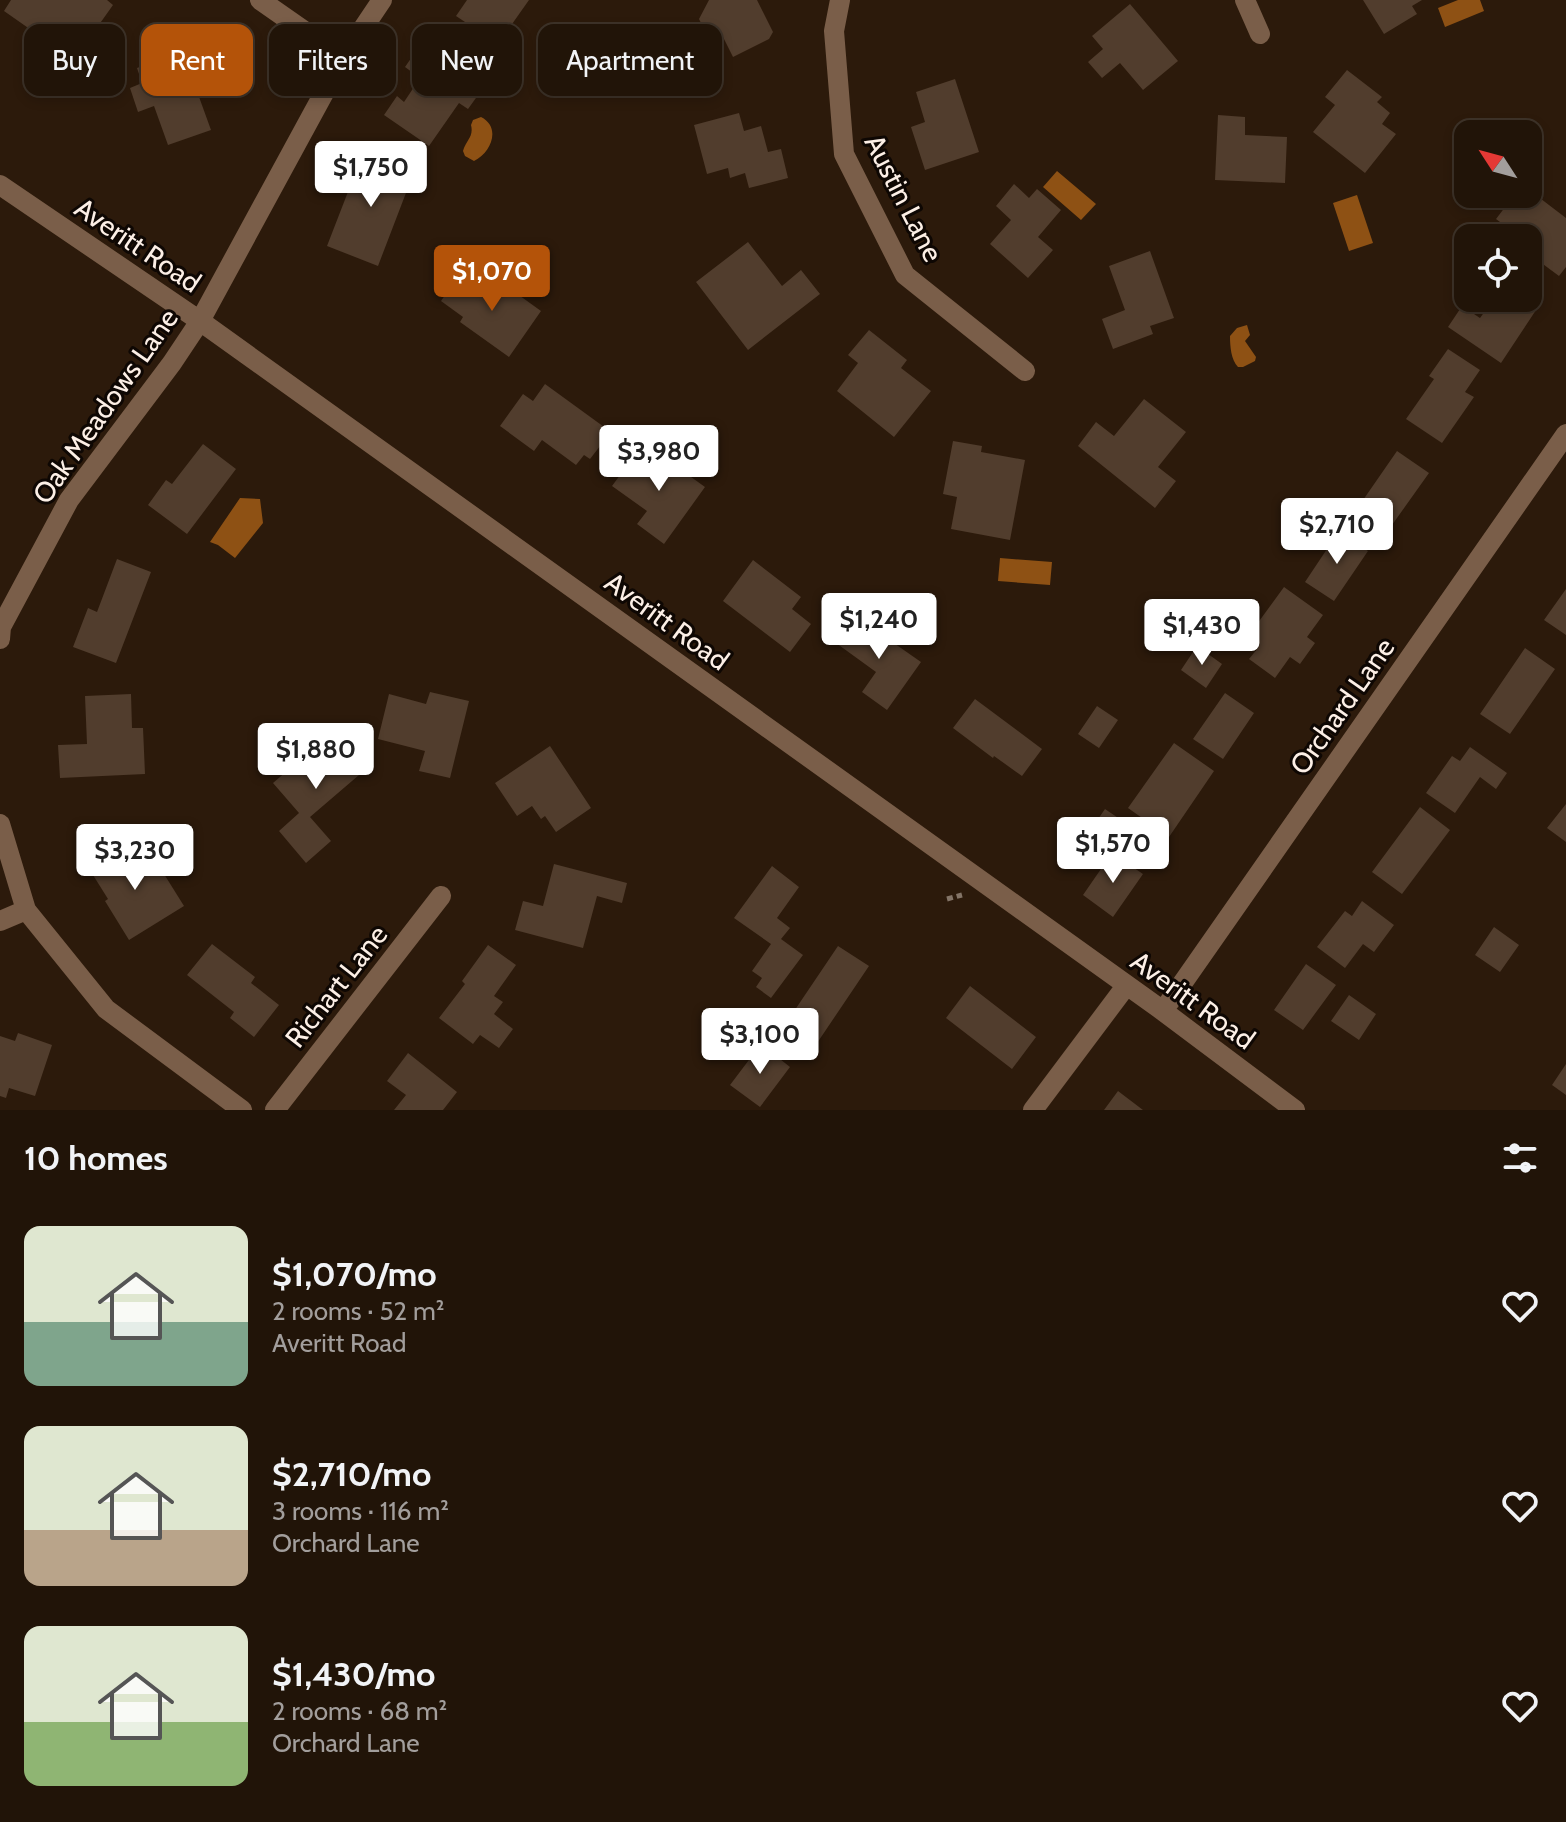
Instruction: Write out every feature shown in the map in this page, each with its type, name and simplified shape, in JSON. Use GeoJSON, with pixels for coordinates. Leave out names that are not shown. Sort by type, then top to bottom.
{"type":"FeatureCollection","features":[{"type":"Feature","properties":{"kind":"street"},"geometry":{"type":"LineString","coordinates":[[260,0],[294,24]]}},
{"type":"Feature","properties":{"kind":"street","name":"Oak Meadows Lane"},"geometry":{"type":"LineString","coordinates":[[366,24],[382,0]]}},
{"type":"Feature","properties":{"kind":"street","name":"Austin Lane"},"geometry":{"type":"LineString","coordinates":[[840,0],[834,31],[844,154],[857,181],[905,275],[1025,371]]}},
{"type":"Feature","properties":{"kind":"street"},"geometry":{"type":"LineString","coordinates":[[1245,0],[1260,34]]}},
{"type":"Feature","properties":{"kind":"street","name":"Oak Meadows Lane"},"geometry":{"type":"LineString","coordinates":[[0,639],[0,627],[69,500],[200,321],[322,96]]}},
{"type":"Feature","properties":{"kind":"street","name":"Averitt Road"},"geometry":{"type":"LineString","coordinates":[[0,185],[200,321],[1163,1011],[1295,1110]]}},
{"type":"Feature","properties":{"kind":"street","name":"Orchard Lane"},"geometry":{"type":"LineString","coordinates":[[1163,1011],[1566,434]]}},
{"type":"Feature","properties":{"kind":"street"},"geometry":{"type":"LineString","coordinates":[[0,824],[26,910],[106,1009],[242,1110]]}},
{"type":"Feature","properties":{"kind":"street","name":"Richart Lane"},"geometry":{"type":"LineString","coordinates":[[275,1110],[441,896]]}},
{"type":"Feature","properties":{"kind":"street"},"geometry":{"type":"LineString","coordinates":[[0,921],[26,910]]}},
{"type":"Feature","properties":{"kind":"street"},"geometry":{"type":"LineString","coordinates":[[1033,1110],[1126,986]]}},
{"type":"Feature","properties":{"kind":"shaded area"},"geometry":{"type":"Polygon","coordinates":[[[1458,0],[1480,0],[1484,11],[1445,27],[1438,8],[1458,0]]]}},
{"type":"Feature","properties":{"kind":"shaded area"},"geometry":{"type":"Polygon","coordinates":[[[481,117],[491,127],[492,139],[486,152],[474,161],[463,151],[471,136],[473,120],[481,117]]]}},
{"type":"Feature","properties":{"kind":"shaded area"},"geometry":{"type":"Polygon","coordinates":[[[1057,171],[1096,204],[1081,220],[1043,187],[1057,171]]]}},
{"type":"Feature","properties":{"kind":"shaded area"},"geometry":{"type":"Polygon","coordinates":[[[1357,195],[1373,243],[1349,251],[1333,203],[1357,195]]]}},
{"type":"Feature","properties":{"kind":"shaded area"},"geometry":{"type":"Polygon","coordinates":[[[1247,325],[1250,335],[1245,341],[1256,357],[1255,361],[1238,367],[1232,357],[1230,336],[1237,328],[1247,325]]]}},
{"type":"Feature","properties":{"kind":"shaded area"},"geometry":{"type":"Polygon","coordinates":[[[240,498],[260,499],[263,523],[235,558],[210,542],[240,498]]]}},
{"type":"Feature","properties":{"kind":"shaded area"},"geometry":{"type":"Polygon","coordinates":[[[1000,558],[1052,562],[1050,585],[998,581],[1000,558]]]}},
{"type":"Feature","properties":{"kind":"building"},"geometry":{"type":"Polygon","coordinates":[[[11,0],[107,0],[113,5],[100,24],[24,25],[4,11],[11,0]]]}},
{"type":"Feature","properties":{"kind":"building"},"geometry":{"type":"Polygon","coordinates":[[[467,0],[529,0],[512,24],[468,24],[456,16],[467,0]]]}},
{"type":"Feature","properties":{"kind":"building"},"geometry":{"type":"Polygon","coordinates":[[[709,0],[757,0],[773,32],[769,39],[733,57],[722,38],[722,24],[702,24],[699,19],[709,0]]]}},
{"type":"Feature","properties":{"kind":"building"},"geometry":{"type":"Polygon","coordinates":[[[1363,0],[1422,0],[1412,6],[1417,14],[1384,34],[1363,0]]]}},
{"type":"Feature","properties":{"kind":"building"},"geometry":{"type":"Polygon","coordinates":[[[1130,4],[1178,61],[1143,90],[1120,63],[1102,78],[1088,62],[1103,49],[1092,36],[1130,4]]]}},
{"type":"Feature","properties":{"kind":"building"},"geometry":{"type":"Polygon","coordinates":[[[412,57],[412,72],[405,67],[412,57]]]}},
{"type":"Feature","properties":{"kind":"building"},"geometry":{"type":"Polygon","coordinates":[[[1347,70],[1382,97],[1377,102],[1390,113],[1382,124],[1396,134],[1365,173],[1313,132],[1335,105],[1325,97],[1347,70]]]}},
{"type":"Feature","properties":{"kind":"building"},"geometry":{"type":"Polygon","coordinates":[[[955,79],[979,152],[925,170],[911,127],[925,122],[916,92],[955,79]]]}},
{"type":"Feature","properties":{"kind":"building"},"geometry":{"type":"Polygon","coordinates":[[[141,83],[141,96],[199,96],[211,130],[168,145],[154,106],[138,112],[130,88],[141,83]]]}},
{"type":"Feature","properties":{"kind":"building"},"geometry":{"type":"Polygon","coordinates":[[[412,90],[412,96],[477,96],[468,109],[459,103],[429,146],[384,115],[397,96],[404,102],[412,90]]]}},
{"type":"Feature","properties":{"kind":"building"},"geometry":{"type":"Polygon","coordinates":[[[739,113],[744,131],[761,126],[768,152],[781,149],[788,178],[749,188],[745,173],[730,178],[728,168],[707,174],[694,125],[739,113]]]}},
{"type":"Feature","properties":{"kind":"building"},"geometry":{"type":"Polygon","coordinates":[[[1218,115],[1245,117],[1245,135],[1287,137],[1285,183],[1215,180],[1218,115]]]}},
{"type":"Feature","properties":{"kind":"building"},"geometry":{"type":"Polygon","coordinates":[[[363,153],[414,172],[378,266],[327,246],[363,153]]]}},
{"type":"Feature","properties":{"kind":"building"},"geometry":{"type":"Polygon","coordinates":[[[1014,184],[1029,198],[1037,189],[1061,210],[1038,237],[1053,250],[1028,278],[990,244],[1011,220],[996,206],[1014,184]]]}},
{"type":"Feature","properties":{"kind":"building"},"geometry":{"type":"Polygon","coordinates":[[[1542,200],[1566,218],[1566,267],[1559,276],[1542,263],[1542,224],[1503,224],[1496,219],[1504,208],[1542,208],[1542,200]]]}},
{"type":"Feature","properties":{"kind":"building"},"geometry":{"type":"Polygon","coordinates":[[[748,242],[782,286],[801,270],[820,294],[748,350],[696,282],[748,242]]]}},
{"type":"Feature","properties":{"kind":"building"},"geometry":{"type":"Polygon","coordinates":[[[1150,251],[1174,318],[1150,326],[1153,334],[1113,349],[1102,319],[1125,310],[1109,266],[1150,251]]]}},
{"type":"Feature","properties":{"kind":"building"},"geometry":{"type":"Polygon","coordinates":[[[460,273],[496,298],[505,285],[541,311],[509,357],[460,322],[463,317],[441,301],[460,273]]]}},
{"type":"Feature","properties":{"kind":"building"},"geometry":{"type":"Polygon","coordinates":[[[1458,312],[1471,312],[1480,318],[1484,312],[1535,312],[1501,363],[1448,327],[1458,312]]]}},
{"type":"Feature","properties":{"kind":"building"},"geometry":{"type":"Polygon","coordinates":[[[869,330],[907,360],[901,368],[931,391],[894,437],[837,391],[858,363],[848,355],[869,330]]]}},
{"type":"Feature","properties":{"kind":"building"},"geometry":{"type":"Polygon","coordinates":[[[1448,349],[1480,370],[1465,392],[1474,397],[1442,443],[1406,419],[1434,379],[1429,376],[1448,349]]]}},
{"type":"Feature","properties":{"kind":"building"},"geometry":{"type":"Polygon","coordinates":[[[545,384],[611,432],[590,459],[584,455],[576,465],[542,440],[534,451],[500,426],[523,394],[533,401],[545,384]]]}},
{"type":"Feature","properties":{"kind":"building"},"geometry":{"type":"Polygon","coordinates":[[[1144,399],[1186,432],[1158,467],[1176,481],[1155,508],[1078,446],[1096,422],[1114,436],[1144,399]]]}},
{"type":"Feature","properties":{"kind":"building"},"geometry":{"type":"Polygon","coordinates":[[[953,441],[982,446],[981,452],[1025,460],[1010,540],[951,529],[957,497],[943,494],[953,441]]]}},
{"type":"Feature","properties":{"kind":"building"},"geometry":{"type":"Polygon","coordinates":[[[203,444],[236,469],[187,534],[148,505],[166,480],[172,484],[203,444]]]}},
{"type":"Feature","properties":{"kind":"building"},"geometry":{"type":"Polygon","coordinates":[[[1397,451],[1429,473],[1392,525],[1361,503],[1397,451]]]}},
{"type":"Feature","properties":{"kind":"building"},"geometry":{"type":"Polygon","coordinates":[[[637,452],[652,464],[659,454],[705,487],[664,544],[637,524],[647,511],[612,486],[637,452]]]}},
{"type":"Feature","properties":{"kind":"building"},"geometry":{"type":"Polygon","coordinates":[[[1339,531],[1368,551],[1334,601],[1305,582],[1339,531]]]}},
{"type":"Feature","properties":{"kind":"building"},"geometry":{"type":"Polygon","coordinates":[[[117,559],[151,572],[116,663],[73,647],[88,608],[97,612],[117,559]]]}},
{"type":"Feature","properties":{"kind":"building"},"geometry":{"type":"Polygon","coordinates":[[[753,560],[801,597],[792,609],[811,624],[790,652],[723,601],[753,560]]]}},
{"type":"Feature","properties":{"kind":"building"},"geometry":{"type":"Polygon","coordinates":[[[1284,587],[1323,615],[1307,637],[1315,643],[1300,664],[1290,657],[1275,678],[1249,659],[1258,648],[1246,639],[1284,587]]]}},
{"type":"Feature","properties":{"kind":"building"},"geometry":{"type":"Polygon","coordinates":[[[1566,589],[1566,635],[1544,620],[1566,589]]]}},
{"type":"Feature","properties":{"kind":"building"},"geometry":{"type":"Polygon","coordinates":[[[1230,607],[1251,622],[1230,650],[1209,634],[1230,607]]]}},
{"type":"Feature","properties":{"kind":"building"},"geometry":{"type":"Polygon","coordinates":[[[855,616],[921,662],[887,710],[862,692],[876,672],[836,643],[855,616]]]}},
{"type":"Feature","properties":{"kind":"building"},"geometry":{"type":"Polygon","coordinates":[[[1197,646],[1222,664],[1206,688],[1181,670],[1197,646]]]}},
{"type":"Feature","properties":{"kind":"building"},"geometry":{"type":"Polygon","coordinates":[[[1525,648],[1555,669],[1510,734],[1480,714],[1525,648]]]}},
{"type":"Feature","properties":{"kind":"building"},"geometry":{"type":"Polygon","coordinates":[[[430,692],[469,701],[450,778],[419,771],[425,751],[378,739],[389,694],[426,704],[430,692]]]}},
{"type":"Feature","properties":{"kind":"building"},"geometry":{"type":"Polygon","coordinates":[[[1225,693],[1254,713],[1223,759],[1193,739],[1225,693]]]}},
{"type":"Feature","properties":{"kind":"building"},"geometry":{"type":"Polygon","coordinates":[[[131,694],[132,728],[143,728],[145,774],[60,778],[58,745],[87,744],[85,696],[131,694]]]}},
{"type":"Feature","properties":{"kind":"building"},"geometry":{"type":"Polygon","coordinates":[[[975,699],[1042,749],[1022,776],[953,728],[975,699]]]}},
{"type":"Feature","properties":{"kind":"building"},"geometry":{"type":"Polygon","coordinates":[[[1097,706],[1118,720],[1099,748],[1078,734],[1097,706]]]}},
{"type":"Feature","properties":{"kind":"building"},"geometry":{"type":"Polygon","coordinates":[[[333,731],[366,769],[310,817],[331,841],[306,863],[279,831],[299,813],[273,783],[333,731]]]}},
{"type":"Feature","properties":{"kind":"building"},"geometry":{"type":"Polygon","coordinates":[[[1174,743],[1214,771],[1169,837],[1128,808],[1174,743]]]}},
{"type":"Feature","properties":{"kind":"building"},"geometry":{"type":"Polygon","coordinates":[[[550,746],[591,808],[556,832],[545,816],[541,819],[532,806],[517,816],[495,783],[550,746]]]}},
{"type":"Feature","properties":{"kind":"building"},"geometry":{"type":"Polygon","coordinates":[[[1470,747],[1507,773],[1496,789],[1480,777],[1455,813],[1426,793],[1452,756],[1460,761],[1470,747]]]}},
{"type":"Feature","properties":{"kind":"building"},"geometry":{"type":"Polygon","coordinates":[[[1566,804],[1566,842],[1547,828],[1566,804]]]}},
{"type":"Feature","properties":{"kind":"building"},"geometry":{"type":"Polygon","coordinates":[[[1420,807],[1450,830],[1402,894],[1372,872],[1420,807]]]}},
{"type":"Feature","properties":{"kind":"building"},"geometry":{"type":"Polygon","coordinates":[[[1105,809],[1130,826],[1112,852],[1087,835],[1105,809]]]}},
{"type":"Feature","properties":{"kind":"building"},"geometry":{"type":"Polygon","coordinates":[[[120,847],[135,871],[154,858],[184,906],[129,940],[88,867],[120,847]]]}},
{"type":"Feature","properties":{"kind":"building"},"geometry":{"type":"Polygon","coordinates":[[[1112,853],[1143,874],[1113,917],[1083,895],[1112,853]]]}},
{"type":"Feature","properties":{"kind":"building"},"geometry":{"type":"Polygon","coordinates":[[[554,864],[627,883],[622,903],[597,896],[583,948],[515,930],[523,901],[543,906],[554,864]]]}},
{"type":"Feature","properties":{"kind":"building"},"geometry":{"type":"Polygon","coordinates":[[[772,866],[799,887],[777,918],[790,928],[781,939],[803,955],[771,998],[756,987],[762,978],[752,971],[771,944],[734,918],[772,866]]]}},
{"type":"Feature","properties":{"kind":"building"},"geometry":{"type":"Polygon","coordinates":[[[1362,901],[1394,925],[1374,952],[1363,944],[1345,968],[1317,947],[1345,911],[1352,916],[1362,901]]]}},
{"type":"Feature","properties":{"kind":"building"},"geometry":{"type":"Polygon","coordinates":[[[1494,927],[1519,945],[1500,972],[1475,955],[1494,927]]]}},
{"type":"Feature","properties":{"kind":"building"},"geometry":{"type":"Polygon","coordinates":[[[212,944],[255,977],[251,983],[279,1005],[254,1037],[230,1018],[234,1012],[187,975],[212,944]]]}},
{"type":"Feature","properties":{"kind":"building"},"geometry":{"type":"Polygon","coordinates":[[[488,945],[516,965],[494,996],[503,1002],[494,1014],[513,1029],[499,1048],[480,1035],[473,1044],[439,1018],[465,984],[462,981],[488,945]]]}},
{"type":"Feature","properties":{"kind":"building"},"geometry":{"type":"Polygon","coordinates":[[[838,946],[869,966],[809,1055],[778,1035],[838,946]]]}},
{"type":"Feature","properties":{"kind":"building"},"geometry":{"type":"Polygon","coordinates":[[[1306,964],[1336,985],[1303,1030],[1274,1010],[1306,964]]]}},
{"type":"Feature","properties":{"kind":"building"},"geometry":{"type":"Polygon","coordinates":[[[970,986],[1036,1037],[1012,1069],[946,1018],[970,986]]]}},
{"type":"Feature","properties":{"kind":"building"},"geometry":{"type":"Polygon","coordinates":[[[1349,995],[1376,1014],[1359,1040],[1331,1021],[1349,995]]]}},
{"type":"Feature","properties":{"kind":"building"},"geometry":{"type":"Polygon","coordinates":[[[18,1033],[52,1045],[35,1096],[9,1088],[6,1098],[0,1096],[0,1036],[15,1041],[18,1033]]]}},
{"type":"Feature","properties":{"kind":"building"},"geometry":{"type":"Polygon","coordinates":[[[761,1044],[790,1067],[760,1107],[730,1085],[761,1044]]]}},
{"type":"Feature","properties":{"kind":"building"},"geometry":{"type":"Polygon","coordinates":[[[408,1053],[457,1092],[443,1110],[394,1110],[406,1095],[387,1081],[408,1053]]]}},
{"type":"Feature","properties":{"kind":"building"},"geometry":{"type":"Polygon","coordinates":[[[1566,1064],[1566,1095],[1552,1085],[1566,1064]]]}},
{"type":"Feature","properties":{"kind":"building"},"geometry":{"type":"Polygon","coordinates":[[[1118,1091],[1143,1110],[1104,1110],[1118,1091]]]}}]}
